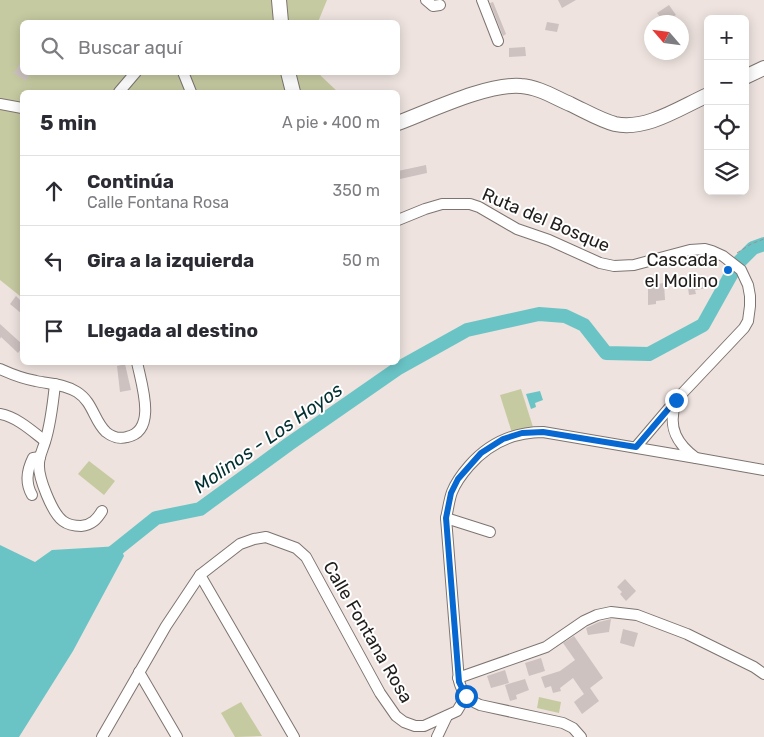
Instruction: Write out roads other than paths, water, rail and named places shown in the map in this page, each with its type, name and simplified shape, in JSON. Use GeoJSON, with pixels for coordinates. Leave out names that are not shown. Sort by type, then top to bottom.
{"type":"FeatureCollection","features":[{"type":"Feature","properties":{"kind":"main road"},"geometry":{"type":"LineString","coordinates":[[279,0],[282,20]]}},
{"type":"Feature","properties":{"kind":"main road"},"geometry":{"type":"LineString","coordinates":[[749,75],[764,68]]}},
{"type":"Feature","properties":{"kind":"main road"},"geometry":{"type":"LineString","coordinates":[[289,75],[292,90]]}},
{"type":"Feature","properties":{"kind":"main road"},"geometry":{"type":"LineString","coordinates":[[400,122],[478,92],[513,85],[542,91],[609,122],[623,126],[649,122],[704,97]]}},
{"type":"Feature","properties":{"kind":"street"},"geometry":{"type":"LineString","coordinates":[[426,0],[433,6],[440,5]]}},
{"type":"Feature","properties":{"kind":"street"},"geometry":{"type":"LineString","coordinates":[[482,0],[498,41]]}},
{"type":"Feature","properties":{"kind":"street"},"geometry":{"type":"LineString","coordinates":[[121,90],[133,75]]}},
{"type":"Feature","properties":{"kind":"street"},"geometry":{"type":"LineString","coordinates":[[184,75],[190,90]]}},
{"type":"Feature","properties":{"kind":"street"},"geometry":{"type":"LineString","coordinates":[[0,104],[20,108]]}},
{"type":"Feature","properties":{"kind":"street","name":"Ruta del Bosque"},"geometry":{"type":"LineString","coordinates":[[400,219],[432,206],[460,203],[479,207],[517,229],[549,240],[607,265],[634,265],[690,250],[704,249],[723,256],[741,270],[748,285],[750,296],[748,321],[739,334],[676,400],[636,447]]}},
{"type":"Feature","properties":{"kind":"street"},"geometry":{"type":"LineString","coordinates":[[0,369],[35,381],[54,384],[75,391],[86,400],[106,432],[116,437],[127,438],[140,430],[145,420],[143,394],[138,365]]}},
{"type":"Feature","properties":{"kind":"street"},"geometry":{"type":"LineString","coordinates":[[54,384],[53,404],[39,466],[45,490],[57,514],[63,521],[73,525],[82,526],[91,523],[98,519],[102,511]]}},
{"type":"Feature","properties":{"kind":"street"},"geometry":{"type":"LineString","coordinates":[[676,400],[672,416],[673,429],[681,445],[696,458]]}},
{"type":"Feature","properties":{"kind":"street"},"geometry":{"type":"LineString","coordinates":[[0,414],[16,421],[45,441]]}},
{"type":"Feature","properties":{"kind":"street"},"geometry":{"type":"LineString","coordinates":[[581,737],[573,728],[563,723],[480,705],[466,696],[460,687],[446,518],[451,493],[458,479],[481,453],[503,439],[522,433],[543,432],[764,470]]}},
{"type":"Feature","properties":{"kind":"street"},"geometry":{"type":"LineString","coordinates":[[32,494],[27,482],[28,471],[33,458],[40,457]]}},
{"type":"Feature","properties":{"kind":"street"},"geometry":{"type":"LineString","coordinates":[[446,518],[490,532]]}},
{"type":"Feature","properties":{"kind":"street","name":"Calle Fontana Rosa"},"geometry":{"type":"LineString","coordinates":[[102,737],[139,672],[200,575],[240,544],[254,538],[266,537],[300,550],[306,557],[380,693],[396,716],[404,722],[415,726],[424,726],[457,711],[466,696]]}},
{"type":"Feature","properties":{"kind":"street"},"geometry":{"type":"LineString","coordinates":[[200,575],[294,737]]}},
{"type":"Feature","properties":{"kind":"street"},"geometry":{"type":"LineString","coordinates":[[458,678],[546,647],[591,618],[604,613],[620,612],[637,615],[687,634],[754,667],[764,674]]}},
{"type":"Feature","properties":{"kind":"street"},"geometry":{"type":"LineString","coordinates":[[139,672],[177,737]]}},
{"type":"Feature","properties":{"kind":"street"},"geometry":{"type":"LineString","coordinates":[[437,737],[447,716]]}},
{"type":"Feature","properties":{"kind":"water"},"geometry":{"type":"Polygon","coordinates":[[[540,391],[543,400],[535,403],[536,407],[531,409],[526,394],[540,391]]]}},
{"type":"Feature","properties":{"kind":"water"},"geometry":{"type":"Polygon","coordinates":[[[0,545],[35,562],[52,550],[120,546],[124,556],[73,651],[19,737],[0,737],[0,545]]]}},
{"type":"Feature","properties":{"kind":"waterway","name":"Molinos - Los Hoyos"},"geometry":{"type":"LineString","coordinates":[[106,558],[156,518],[200,509],[397,369],[467,330],[539,314],[565,316],[584,325],[606,353],[649,354],[703,325],[737,264],[753,248],[764,244]]}},
{"type":"Feature","properties":{"kind":"place","name":"Cascada el Molino"},"geometry":{"type":"Point","coordinates":[728,270]}}]}
